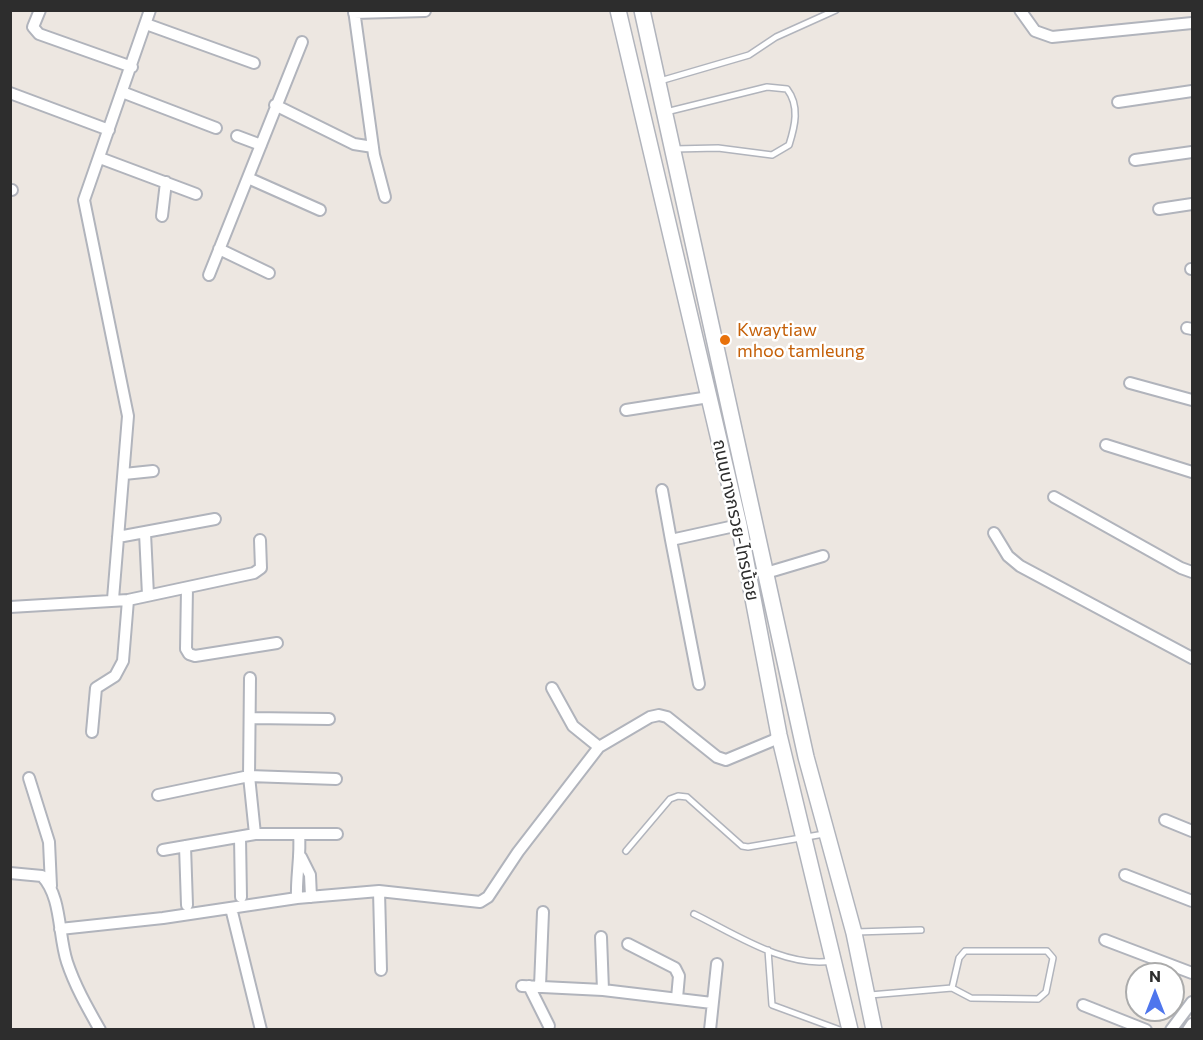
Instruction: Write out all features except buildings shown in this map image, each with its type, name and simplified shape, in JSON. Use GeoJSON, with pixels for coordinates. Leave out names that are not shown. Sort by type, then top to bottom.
{"type":"FeatureCollection","features":[{"type":"Feature","properties":{"kind":"main road","name":"ถนนบางกรวย-ไทรน้อย"},"geometry":{"type":"LineString","coordinates":[[618,10],[739,525],[779,735],[803,838],[836,961],[850,1029]]}},
{"type":"Feature","properties":{"kind":"main road","name":"ถนนบางกรวย-ไทรน้อย"},"geometry":{"type":"LineString","coordinates":[[642,10],[825,834],[854,933],[873,1029]]}},
{"type":"Feature","properties":{"kind":"street"},"geometry":{"type":"LineString","coordinates":[[40,10],[33,27],[39,34],[132,68]]}},
{"type":"Feature","properties":{"kind":"street"},"geometry":{"type":"LineString","coordinates":[[113,599],[128,435],[126,396],[84,200],[132,68],[150,10]]}},
{"type":"Feature","properties":{"kind":"street"},"geometry":{"type":"LineString","coordinates":[[1020,10],[1035,31],[1052,37],[1192,23]]}},
{"type":"Feature","properties":{"kind":"street"},"geometry":{"type":"LineString","coordinates":[[385,197],[373,147],[354,12],[425,11]]}},
{"type":"Feature","properties":{"kind":"street"},"geometry":{"type":"LineString","coordinates":[[146,24],[254,63]]}},
{"type":"Feature","properties":{"kind":"street"},"geometry":{"type":"LineString","coordinates":[[209,274],[302,42]]}},
{"type":"Feature","properties":{"kind":"street"},"geometry":{"type":"LineString","coordinates":[[1118,102],[1192,91]]}},
{"type":"Feature","properties":{"kind":"street"},"geometry":{"type":"LineString","coordinates":[[122,92],[216,128]]}},
{"type":"Feature","properties":{"kind":"street"},"geometry":{"type":"LineString","coordinates":[[10,93],[109,130]]}},
{"type":"Feature","properties":{"kind":"street"},"geometry":{"type":"LineString","coordinates":[[275,105],[354,144],[373,147]]}},
{"type":"Feature","properties":{"kind":"street"},"geometry":{"type":"LineString","coordinates":[[237,136],[261,145]]}},
{"type":"Feature","properties":{"kind":"street"},"geometry":{"type":"LineString","coordinates":[[1136,160],[1192,152]]}},
{"type":"Feature","properties":{"kind":"street"},"geometry":{"type":"LineString","coordinates":[[100,158],[196,194]]}},
{"type":"Feature","properties":{"kind":"street"},"geometry":{"type":"LineString","coordinates":[[248,178],[320,210]]}},
{"type":"Feature","properties":{"kind":"street"},"geometry":{"type":"LineString","coordinates":[[162,216],[165,182]]}},
{"type":"Feature","properties":{"kind":"street"},"geometry":{"type":"LineString","coordinates":[[1159,208],[1192,204]]}},
{"type":"Feature","properties":{"kind":"street"},"geometry":{"type":"LineString","coordinates":[[219,249],[269,273]]}},
{"type":"Feature","properties":{"kind":"street"},"geometry":{"type":"LineString","coordinates":[[1130,383],[1192,400]]}},
{"type":"Feature","properties":{"kind":"street"},"geometry":{"type":"LineString","coordinates":[[626,410],[709,398]]}},
{"type":"Feature","properties":{"kind":"street"},"geometry":{"type":"LineString","coordinates":[[1106,445],[1192,472]]}},
{"type":"Feature","properties":{"kind":"street"},"geometry":{"type":"LineString","coordinates":[[124,474],[153,471]]}},
{"type":"Feature","properties":{"kind":"street"},"geometry":{"type":"LineString","coordinates":[[662,490],[699,684]]}},
{"type":"Feature","properties":{"kind":"street"},"geometry":{"type":"LineString","coordinates":[[1054,497],[1192,572]]}},
{"type":"Feature","properties":{"kind":"street"},"geometry":{"type":"LineString","coordinates":[[118,537],[215,519]]}},
{"type":"Feature","properties":{"kind":"street"},"geometry":{"type":"LineString","coordinates":[[671,540],[739,525]]}},
{"type":"Feature","properties":{"kind":"street"},"geometry":{"type":"LineString","coordinates":[[145,533],[148,595]]}},
{"type":"Feature","properties":{"kind":"street"},"geometry":{"type":"LineString","coordinates":[[994,533],[1008,556],[1020,566],[1192,658]]}},
{"type":"Feature","properties":{"kind":"street"},"geometry":{"type":"LineString","coordinates":[[10,607],[113,599],[128,600],[254,573],[261,568],[260,540]]}},
{"type":"Feature","properties":{"kind":"street"},"geometry":{"type":"LineString","coordinates":[[766,573],[823,556]]}},
{"type":"Feature","properties":{"kind":"street"},"geometry":{"type":"LineString","coordinates":[[187,588],[186,649],[189,654],[195,656],[277,643]]}},
{"type":"Feature","properties":{"kind":"street"},"geometry":{"type":"LineString","coordinates":[[92,732],[96,688],[115,676],[123,661],[128,600]]}},
{"type":"Feature","properties":{"kind":"street"},"geometry":{"type":"LineString","coordinates":[[250,678],[249,777],[255,834]]}},
{"type":"Feature","properties":{"kind":"street"},"geometry":{"type":"LineString","coordinates":[[552,688],[573,726],[599,747]]}},
{"type":"Feature","properties":{"kind":"street"},"geometry":{"type":"LineString","coordinates":[[60,929],[297,898],[379,891],[480,902],[488,897],[518,852],[599,747],[650,717],[659,715],[667,717],[717,757],[726,760],[774,740],[779,735]]}},
{"type":"Feature","properties":{"kind":"street"},"geometry":{"type":"LineString","coordinates":[[250,718],[329,719]]}},
{"type":"Feature","properties":{"kind":"street"},"geometry":{"type":"LineString","coordinates":[[158,795],[249,777],[336,779]]}},
{"type":"Feature","properties":{"kind":"street"},"geometry":{"type":"LineString","coordinates":[[29,778],[49,842],[51,885],[66,960],[80,996],[98,1029]]}},
{"type":"Feature","properties":{"kind":"street"},"geometry":{"type":"LineString","coordinates":[[1165,820],[1192,831]]}},
{"type":"Feature","properties":{"kind":"street"},"geometry":{"type":"LineString","coordinates":[[163,850],[255,834],[337,834]]}},
{"type":"Feature","properties":{"kind":"street"},"geometry":{"type":"LineString","coordinates":[[297,898],[297,876],[301,857],[299,834]]}},
{"type":"Feature","properties":{"kind":"street"},"geometry":{"type":"LineString","coordinates":[[240,837],[242,897]]}},
{"type":"Feature","properties":{"kind":"street"},"geometry":{"type":"LineString","coordinates":[[185,846],[187,905]]}},
{"type":"Feature","properties":{"kind":"street"},"geometry":{"type":"LineString","coordinates":[[301,857],[310,875],[311,897]]}},
{"type":"Feature","properties":{"kind":"street"},"geometry":{"type":"LineString","coordinates":[[10,873],[42,876],[51,885]]}},
{"type":"Feature","properties":{"kind":"street"},"geometry":{"type":"LineString","coordinates":[[1125,875],[1192,901]]}},
{"type":"Feature","properties":{"kind":"street"},"geometry":{"type":"LineString","coordinates":[[379,891],[381,970]]}},
{"type":"Feature","properties":{"kind":"street"},"geometry":{"type":"LineString","coordinates":[[231,908],[261,1029]]}},
{"type":"Feature","properties":{"kind":"street"},"geometry":{"type":"LineString","coordinates":[[540,986],[543,912]]}},
{"type":"Feature","properties":{"kind":"street"},"geometry":{"type":"LineString","coordinates":[[601,937],[603,990]]}},
{"type":"Feature","properties":{"kind":"street"},"geometry":{"type":"LineString","coordinates":[[1105,940],[1192,973]]}},
{"type":"Feature","properties":{"kind":"street"},"geometry":{"type":"LineString","coordinates":[[628,944],[675,968],[679,976],[677,998]]}},
{"type":"Feature","properties":{"kind":"street"},"geometry":{"type":"LineString","coordinates":[[710,1029],[717,964]]}},
{"type":"Feature","properties":{"kind":"street"},"geometry":{"type":"LineString","coordinates":[[549,1026],[525,986],[603,990],[712,1003]]}},
{"type":"Feature","properties":{"kind":"street"},"geometry":{"type":"LineString","coordinates":[[1171,1029],[1192,1002]]}},
{"type":"Feature","properties":{"kind":"street"},"geometry":{"type":"LineString","coordinates":[[1083,1005],[1146,1029]]}},
{"type":"Feature","properties":{"kind":"street"},"geometry":{"type":"LineString","coordinates":[[1188,1029],[1192,1024]]}},
{"type":"Feature","properties":{"kind":"lane"},"geometry":{"type":"LineString","coordinates":[[658,81],[749,55],[776,37],[836,10]]}},
{"type":"Feature","properties":{"kind":"lane"},"geometry":{"type":"LineString","coordinates":[[666,112],[767,87],[787,89],[794,98],[796,124],[789,145],[772,155],[718,148],[674,149]]}},
{"type":"Feature","properties":{"kind":"lane"},"geometry":{"type":"LineString","coordinates":[[626,851],[670,799],[678,796],[687,797],[742,846],[748,847],[825,834]]}},
{"type":"Feature","properties":{"kind":"lane"},"geometry":{"type":"LineString","coordinates":[[694,914],[768,950],[820,963],[836,961]]}},
{"type":"Feature","properties":{"kind":"lane"},"geometry":{"type":"LineString","coordinates":[[854,933],[921,930]]}},
{"type":"Feature","properties":{"kind":"lane"},"geometry":{"type":"LineString","coordinates":[[768,950],[772,1005],[840,1029]]}},
{"type":"Feature","properties":{"kind":"lane"},"geometry":{"type":"LineString","coordinates":[[866,995],[952,988],[971,998],[1038,999],[1046,992],[1053,958],[1047,951],[965,951],[959,958],[952,988]]}},
{"type":"Feature","properties":{"kind":"place","name":"Kwaytiaw mhoo tamleung"},"geometry":{"type":"Point","coordinates":[725,340]}}]}
